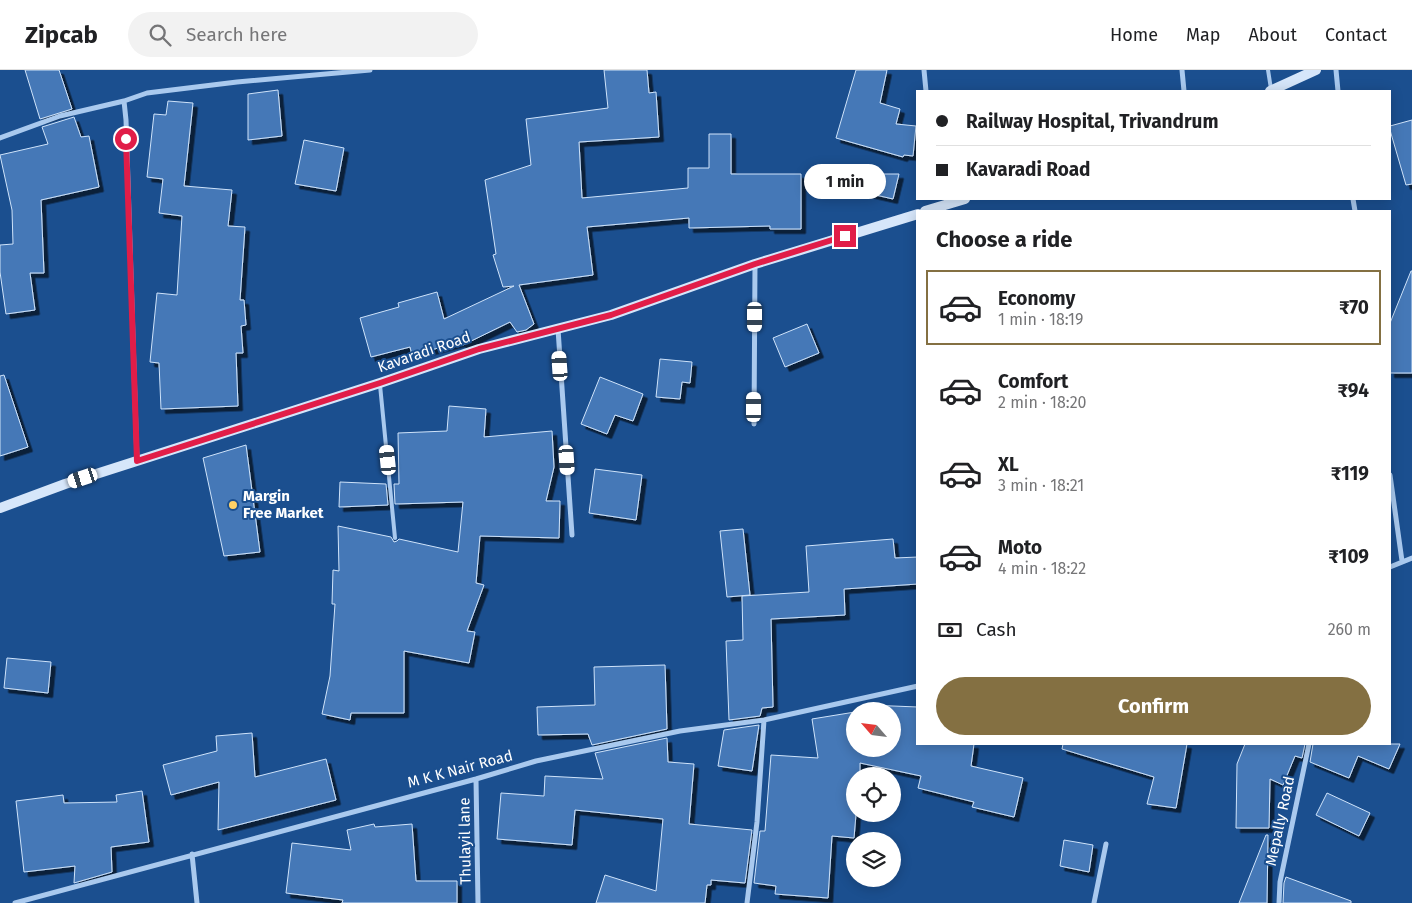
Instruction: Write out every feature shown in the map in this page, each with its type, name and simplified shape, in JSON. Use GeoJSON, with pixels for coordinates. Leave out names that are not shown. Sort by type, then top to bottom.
{"type":"FeatureCollection","features":[{"type":"Feature","properties":{"kind":"main road"},"geometry":{"type":"LineString","coordinates":[[1273,90],[1316,70]]}},
{"type":"Feature","properties":{"kind":"main road"},"geometry":{"type":"LineString","coordinates":[[927,210],[938,203],[958,200]]}},
{"type":"Feature","properties":{"kind":"main road","name":"Kavaradi Road"},"geometry":{"type":"LineString","coordinates":[[0,508],[65,484],[380,383],[479,349],[611,315],[755,264],[916,215]]}},
{"type":"Feature","properties":{"kind":"street"},"geometry":{"type":"LineString","coordinates":[[0,138],[60,116],[124,101],[147,93],[237,82],[370,70]]}},
{"type":"Feature","properties":{"kind":"street"},"geometry":{"type":"LineString","coordinates":[[924,70],[926,90]]}},
{"type":"Feature","properties":{"kind":"street"},"geometry":{"type":"LineString","coordinates":[[1182,70],[1184,90]]}},
{"type":"Feature","properties":{"kind":"street"},"geometry":{"type":"LineString","coordinates":[[1336,70],[1338,90]]}},
{"type":"Feature","properties":{"kind":"street"},"geometry":{"type":"LineString","coordinates":[[124,101],[137,461]]}},
{"type":"Feature","properties":{"kind":"street"},"geometry":{"type":"LineString","coordinates":[[754,424],[755,264]]}},
{"type":"Feature","properties":{"kind":"street"},"geometry":{"type":"LineString","coordinates":[[558,329],[572,535]]}},
{"type":"Feature","properties":{"kind":"street"},"geometry":{"type":"LineString","coordinates":[[1391,482],[1402,561]]}},
{"type":"Feature","properties":{"kind":"street"},"geometry":{"type":"LineString","coordinates":[[1391,566],[1412,558]]}},
{"type":"Feature","properties":{"kind":"street","name":"M K K Nair Road"},"geometry":{"type":"LineString","coordinates":[[16,903],[192,854],[476,779],[536,761],[680,731],[764,720],[916,686]]}},
{"type":"Feature","properties":{"kind":"street"},"geometry":{"type":"LineString","coordinates":[[747,903],[757,822],[764,720]]}},
{"type":"Feature","properties":{"kind":"street","name":"Mepally Road"},"geometry":{"type":"LineString","coordinates":[[1279,903],[1280,882],[1309,745]]}},
{"type":"Feature","properties":{"kind":"street","name":"Thulayil lane"},"geometry":{"type":"LineString","coordinates":[[476,779],[478,903]]}},
{"type":"Feature","properties":{"kind":"street"},"geometry":{"type":"LineString","coordinates":[[1094,903],[1106,844]]}},
{"type":"Feature","properties":{"kind":"street"},"geometry":{"type":"LineString","coordinates":[[192,854],[197,903]]}},
{"type":"Feature","properties":{"kind":"lane"},"geometry":{"type":"LineString","coordinates":[[1268,70],[1271,90]]}},
{"type":"Feature","properties":{"kind":"lane"},"geometry":{"type":"LineString","coordinates":[[380,383],[395,538]]}},
{"type":"Feature","properties":{"kind":"building"},"geometry":{"type":"Polygon","coordinates":[[[25,70],[59,70],[72,109],[40,119],[25,70]]]}},
{"type":"Feature","properties":{"kind":"building"},"geometry":{"type":"Polygon","coordinates":[[[604,70],[647,70],[649,93],[656,92],[659,137],[579,142],[582,198],[688,188],[688,168],[709,168],[709,134],[731,134],[731,174],[801,174],[801,229],[770,229],[770,226],[689,228],[689,218],[587,227],[593,275],[519,285],[534,324],[526,330],[517,332],[510,322],[463,345],[461,342],[412,355],[410,347],[371,357],[360,318],[399,307],[398,303],[437,292],[444,319],[514,286],[503,287],[493,255],[496,254],[485,180],[531,165],[526,119],[608,108],[604,70]]]}},
{"type":"Feature","properties":{"kind":"building"},"geometry":{"type":"Polygon","coordinates":[[[856,70],[887,70],[880,103],[900,109],[896,124],[916,126],[913,156],[904,155],[903,157],[836,138],[856,70]]]}},
{"type":"Feature","properties":{"kind":"building"},"geometry":{"type":"Polygon","coordinates":[[[278,90],[282,136],[248,140],[248,94],[278,90]]]}},
{"type":"Feature","properties":{"kind":"building"},"geometry":{"type":"Polygon","coordinates":[[[168,101],[193,103],[184,186],[232,190],[228,226],[245,227],[240,300],[244,300],[246,325],[241,326],[243,353],[236,353],[238,406],[161,409],[159,363],[150,362],[157,293],[177,295],[182,216],[159,213],[163,179],[147,177],[154,114],[166,115],[168,101]]]}},
{"type":"Feature","properties":{"kind":"building"},"geometry":{"type":"Polygon","coordinates":[[[74,117],[81,137],[89,136],[99,187],[41,200],[44,273],[30,273],[35,310],[6,314],[0,272],[0,245],[13,244],[12,210],[0,155],[48,144],[42,127],[74,117]]]}},
{"type":"Feature","properties":{"kind":"building"},"geometry":{"type":"Polygon","coordinates":[[[1412,120],[1412,184],[1406,185],[1391,133],[1391,126],[1412,120]]]}},
{"type":"Feature","properties":{"kind":"building"},"geometry":{"type":"Polygon","coordinates":[[[304,140],[344,148],[336,191],[295,184],[304,140]]]}},
{"type":"Feature","properties":{"kind":"building"},"geometry":{"type":"Polygon","coordinates":[[[825,174],[899,174],[893,199],[824,183],[825,174]]]}},
{"type":"Feature","properties":{"kind":"building"},"geometry":{"type":"Polygon","coordinates":[[[1412,271],[1412,373],[1391,373],[1391,321],[1412,271]]]}},
{"type":"Feature","properties":{"kind":"building"},"geometry":{"type":"Polygon","coordinates":[[[807,324],[819,353],[785,367],[773,338],[807,324]]]}},
{"type":"Feature","properties":{"kind":"building"},"geometry":{"type":"Polygon","coordinates":[[[660,359],[692,362],[690,383],[682,382],[680,399],[656,397],[660,359]]]}},
{"type":"Feature","properties":{"kind":"building"},"geometry":{"type":"Polygon","coordinates":[[[4,375],[28,447],[0,456],[0,376],[4,375]]]}},
{"type":"Feature","properties":{"kind":"building"},"geometry":{"type":"Polygon","coordinates":[[[600,377],[643,394],[633,421],[615,415],[607,434],[581,424],[600,377]]]}},
{"type":"Feature","properties":{"kind":"building"},"geometry":{"type":"Polygon","coordinates":[[[449,406],[486,409],[484,437],[552,431],[554,467],[546,501],[560,501],[559,538],[480,536],[476,583],[484,585],[467,631],[475,632],[469,663],[404,651],[404,713],[351,713],[350,720],[322,714],[330,676],[335,604],[332,604],[333,570],[339,571],[338,526],[391,537],[394,542],[399,539],[458,552],[463,502],[395,504],[394,484],[399,484],[398,433],[447,431],[449,406]]]}},
{"type":"Feature","properties":{"kind":"building","name":"Margin Free Market"},"geometry":{"type":"Polygon","coordinates":[[[246,445],[260,552],[224,556],[203,458],[246,445]]]}},
{"type":"Feature","properties":{"kind":"building"},"geometry":{"type":"Polygon","coordinates":[[[595,469],[642,475],[636,520],[589,513],[595,469]]]}},
{"type":"Feature","properties":{"kind":"building"},"geometry":{"type":"Polygon","coordinates":[[[340,482],[386,484],[388,505],[339,507],[340,482]]]}},
{"type":"Feature","properties":{"kind":"building"},"geometry":{"type":"Polygon","coordinates":[[[743,529],[750,595],[727,597],[720,531],[743,529]]]}},
{"type":"Feature","properties":{"kind":"building"},"geometry":{"type":"Polygon","coordinates":[[[893,539],[895,558],[916,557],[916,584],[844,589],[845,615],[771,619],[773,707],[762,708],[760,716],[729,720],[726,641],[743,640],[742,596],[809,592],[806,546],[893,539]]]}},
{"type":"Feature","properties":{"kind":"building"},"geometry":{"type":"Polygon","coordinates":[[[7,658],[51,662],[48,693],[4,688],[7,658]]]}},
{"type":"Feature","properties":{"kind":"building"},"geometry":{"type":"Polygon","coordinates":[[[665,665],[667,729],[592,745],[588,734],[538,735],[537,707],[595,705],[594,667],[665,665]]]}},
{"type":"Feature","properties":{"kind":"building"},"geometry":{"type":"Polygon","coordinates":[[[901,706],[916,707],[916,745],[974,745],[971,766],[1023,778],[1014,817],[972,807],[974,802],[918,788],[921,776],[901,772],[901,767],[879,767],[860,763],[860,767],[846,767],[846,822],[855,822],[854,832],[846,832],[846,837],[832,836],[828,898],[775,894],[776,886],[754,883],[760,831],[765,831],[771,755],[818,758],[812,719],[846,713],[846,758],[901,758],[901,706]]]}},
{"type":"Feature","properties":{"kind":"building"},"geometry":{"type":"Polygon","coordinates":[[[759,725],[752,771],[718,766],[724,730],[759,725]]]}},
{"type":"Feature","properties":{"kind":"building"},"geometry":{"type":"Polygon","coordinates":[[[252,733],[255,777],[326,759],[336,800],[218,830],[219,782],[171,795],[163,765],[217,751],[216,736],[252,733]]]}},
{"type":"Feature","properties":{"kind":"building"},"geometry":{"type":"Polygon","coordinates":[[[667,738],[668,762],[694,764],[689,824],[752,830],[745,883],[711,880],[711,885],[707,885],[705,903],[596,903],[605,875],[656,891],[663,819],[575,810],[572,845],[497,839],[501,793],[544,796],[545,776],[603,779],[595,753],[667,738]]]}},
{"type":"Feature","properties":{"kind":"building"},"geometry":{"type":"Polygon","coordinates":[[[1400,744],[1389,769],[1358,756],[1349,778],[1310,762],[1313,745],[1400,744]]]}},
{"type":"Feature","properties":{"kind":"building"},"geometry":{"type":"Polygon","coordinates":[[[1063,745],[1187,745],[1176,808],[1147,804],[1154,777],[1062,749],[1063,745]]]}},
{"type":"Feature","properties":{"kind":"building"},"geometry":{"type":"Polygon","coordinates":[[[1245,745],[1305,745],[1302,758],[1295,756],[1283,785],[1270,779],[1269,828],[1236,828],[1237,764],[1245,745]]]}},
{"type":"Feature","properties":{"kind":"building"},"geometry":{"type":"Polygon","coordinates":[[[142,791],[149,842],[111,847],[112,872],[74,883],[75,866],[24,872],[16,801],[63,795],[64,803],[117,802],[116,795],[142,791]]]}},
{"type":"Feature","properties":{"kind":"building"},"geometry":{"type":"Polygon","coordinates":[[[1327,793],[1370,813],[1359,836],[1316,815],[1327,793]]]}},
{"type":"Feature","properties":{"kind":"building"},"geometry":{"type":"Polygon","coordinates":[[[374,824],[375,827],[412,824],[416,881],[457,881],[457,903],[342,903],[343,900],[286,893],[292,843],[351,850],[347,830],[374,824]]]}},
{"type":"Feature","properties":{"kind":"building"},"geometry":{"type":"Polygon","coordinates":[[[1266,835],[1268,835],[1267,903],[1239,903],[1266,835]]]}},
{"type":"Feature","properties":{"kind":"building"},"geometry":{"type":"Polygon","coordinates":[[[1064,840],[1093,845],[1089,872],[1060,866],[1064,840]]]}},
{"type":"Feature","properties":{"kind":"building"},"geometry":{"type":"Polygon","coordinates":[[[1286,877],[1351,901],[1351,903],[1283,903],[1286,877]]]}},
{"type":"Feature","properties":{"kind":"place","name":"Margin Free Market"},"geometry":{"type":"Point","coordinates":[233,505]}},
{"type":"Feature","properties":{"kind":"route"},"geometry":{"type":"LineString","coordinates":[[126,139],[137,461],[380,383],[479,349],[611,315],[755,264],[845,236]]}}]}
